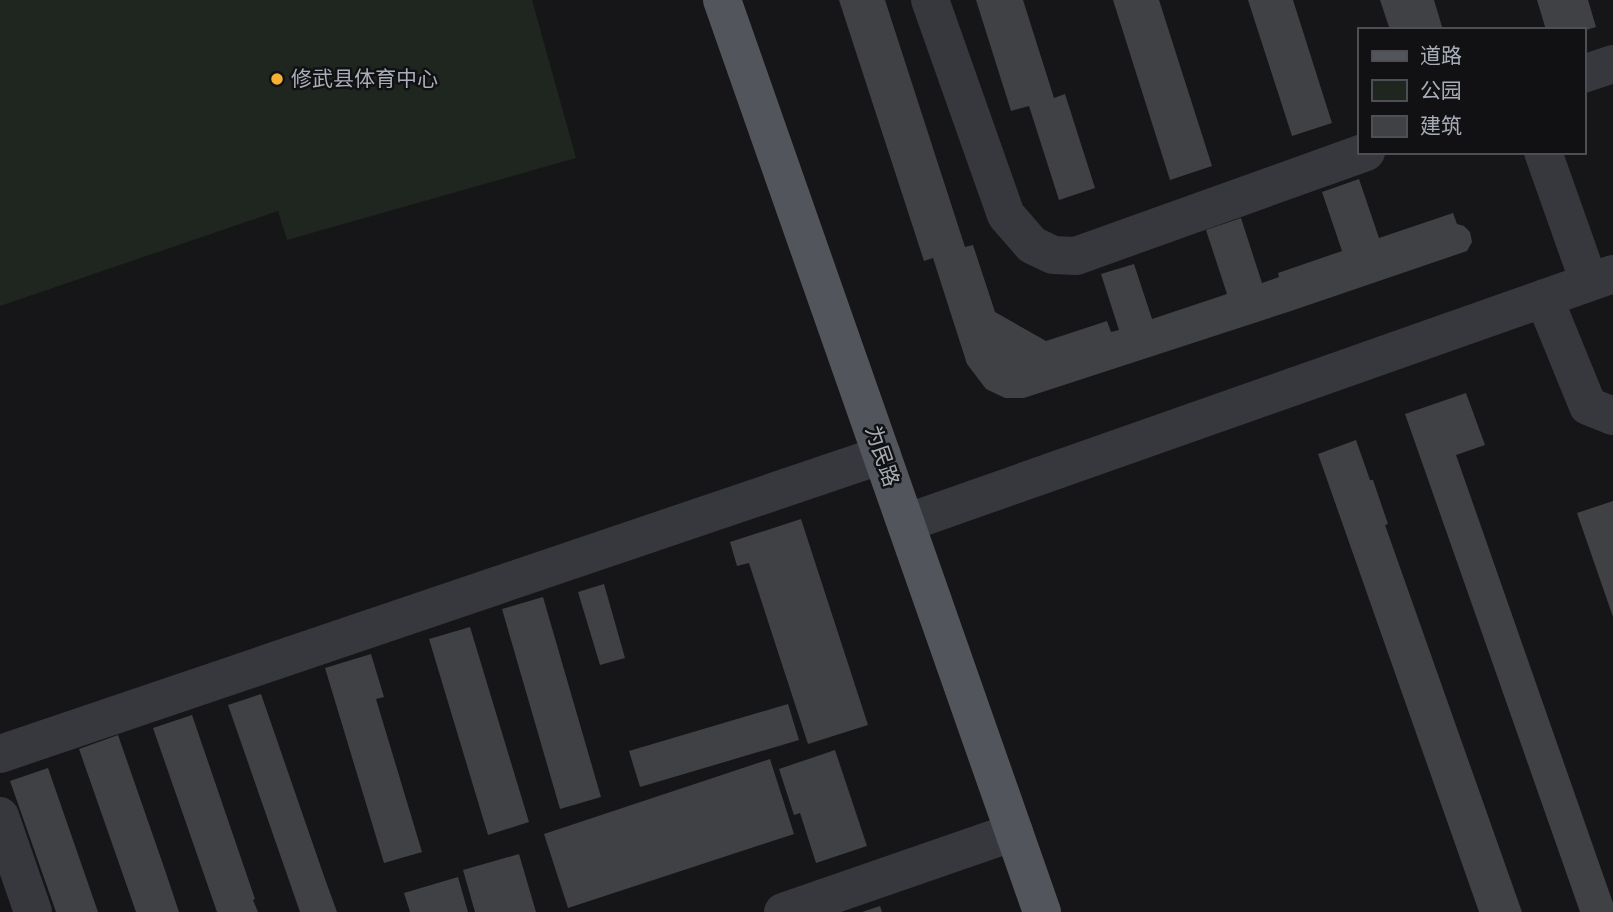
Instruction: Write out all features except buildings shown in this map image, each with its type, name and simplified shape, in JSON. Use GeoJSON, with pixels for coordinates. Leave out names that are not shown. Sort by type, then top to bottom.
{"type":"FeatureCollection","features":[{"type":"Feature","properties":{"kind":"main road","name":"为民路"},"geometry":{"type":"LineString","coordinates":[[722,0],[1042,912]]}},
{"type":"Feature","properties":{"kind":"street"},"geometry":{"type":"LineString","coordinates":[[930,0],[1006,215],[1032,245],[1053,255],[1076,256],[1360,154]]}},
{"type":"Feature","properties":{"kind":"street"},"geometry":{"type":"LineString","coordinates":[[1585,73],[1613,64]]}},
{"type":"Feature","properties":{"kind":"street"},"geometry":{"type":"LineString","coordinates":[[905,523],[1601,278],[1544,154]]}},
{"type":"Feature","properties":{"kind":"street"},"geometry":{"type":"LineString","coordinates":[[1544,298],[1588,406],[1613,416]]}},
{"type":"Feature","properties":{"kind":"street"},"geometry":{"type":"LineString","coordinates":[[0,754],[882,455]]}},
{"type":"Feature","properties":{"kind":"street"},"geometry":{"type":"LineString","coordinates":[[0,816],[33,912]]}},
{"type":"Feature","properties":{"kind":"street"},"geometry":{"type":"LineString","coordinates":[[783,912],[1014,832]]}},
{"type":"Feature","properties":{"kind":"green space","name":"修武县体育中心"},"geometry":{"type":"Polygon","coordinates":[[[0,0],[532,0],[576,158],[287,240],[278,211],[0,306],[0,0]]]}},
{"type":"Feature","properties":{"kind":"place","name":"修武县体育中心"},"geometry":{"type":"Point","coordinates":[277,79]}}]}
